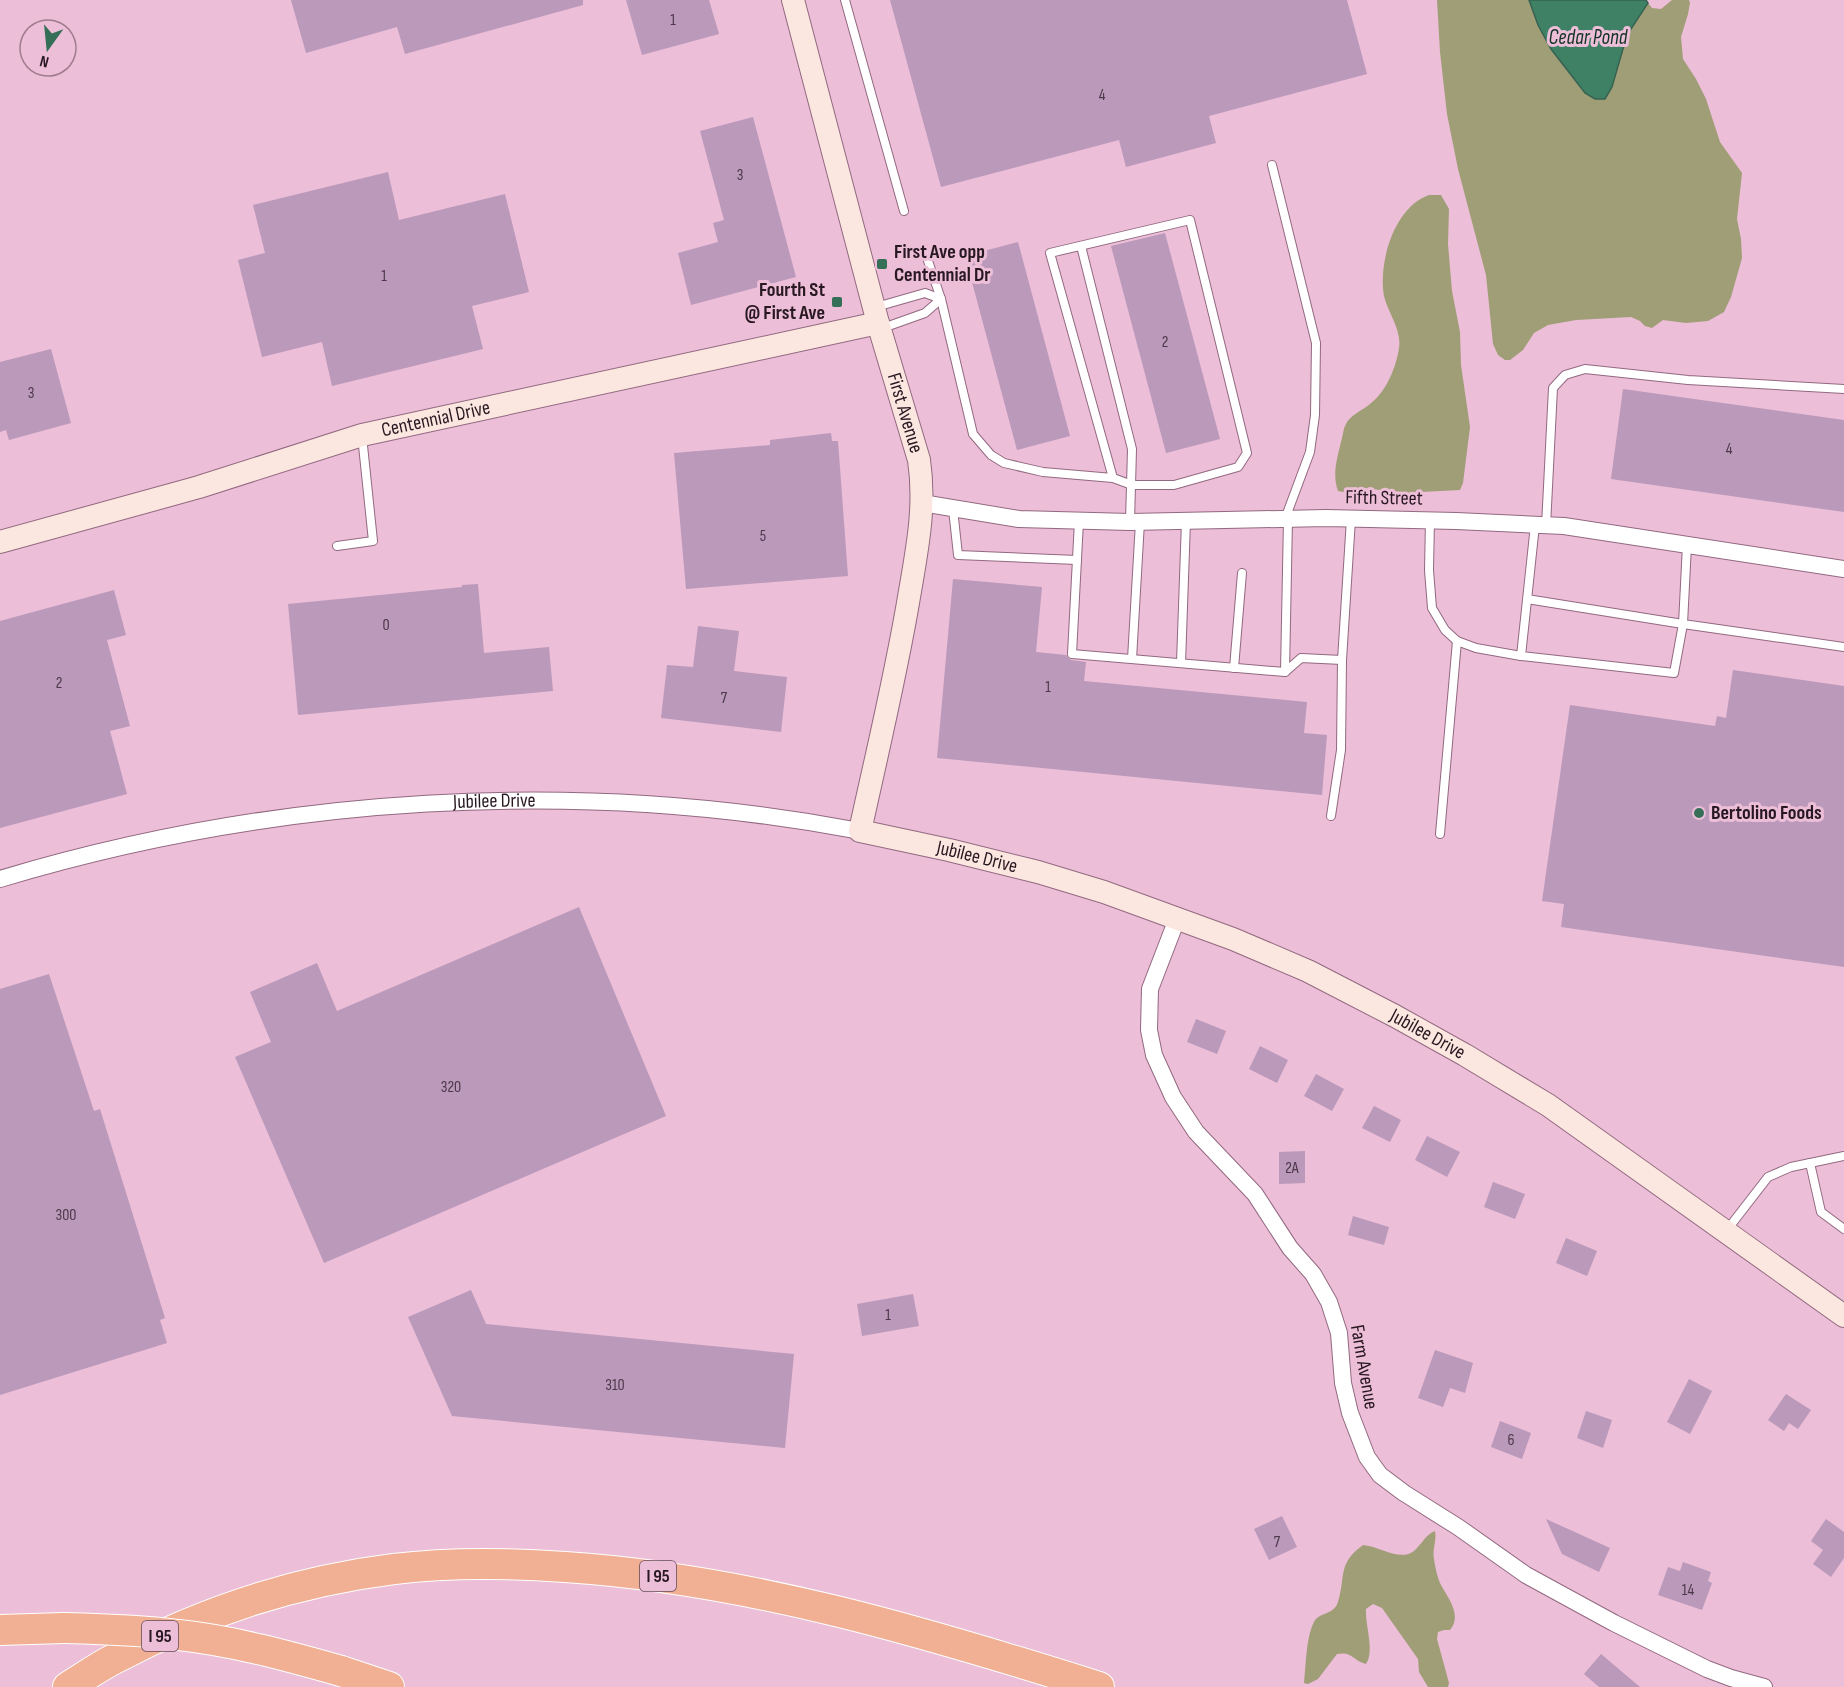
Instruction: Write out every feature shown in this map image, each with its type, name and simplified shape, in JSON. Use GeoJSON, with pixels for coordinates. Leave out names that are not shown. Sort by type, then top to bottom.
{"type":"FeatureCollection","features":[{"type":"Feature","properties":{"kind":"highway","name":"I 95"},"geometry":{"type":"LineString","coordinates":[[68,1687],[112,1660],[165,1634],[250,1601],[351,1576],[393,1569],[438,1565],[535,1564],[592,1568],[684,1580],[754,1593],[894,1626],[1099,1687]]}},
{"type":"Feature","properties":{"kind":"highway"},"geometry":{"type":"LineString","coordinates":[[0,1630],[64,1628],[181,1635],[281,1654],[389,1687]]}},
{"type":"Feature","properties":{"kind":"street","name":"First Avenue"},"geometry":{"type":"LineString","coordinates":[[793,0],[878,320],[919,460],[922,481],[918,543],[903,634],[860,831]]}},
{"type":"Feature","properties":{"kind":"street","name":"Centennial Drive"},"geometry":{"type":"LineString","coordinates":[[0,542],[199,487],[362,435],[878,320]]}},
{"type":"Feature","properties":{"kind":"street","name":"Fifth Street"},"geometry":{"type":"LineString","coordinates":[[922,503],[1019,519],[1135,522],[1287,519],[1430,520],[1564,526],[1844,569]]}},
{"type":"Feature","properties":{"kind":"street","name":"Jubilee Drive"},"geometry":{"type":"LineString","coordinates":[[0,879],[171,836],[234,825],[386,806],[541,801],[620,803],[779,818],[949,849],[1104,892],[1233,939],[1308,972],[1395,1016],[1548,1105],[1844,1316]]}},
{"type":"Feature","properties":{"kind":"street","name":"Farm Avenue"},"geometry":{"type":"LineString","coordinates":[[1177,919],[1150,989],[1149,1030],[1154,1055],[1173,1097],[1196,1132],[1255,1194],[1290,1248],[1313,1274],[1329,1302],[1338,1334],[1343,1383],[1350,1413],[1366,1457],[1380,1475],[1404,1493],[1458,1527],[1526,1575],[1614,1623],[1707,1669],[1764,1687]]}},
{"type":"Feature","properties":{"kind":"lane"},"geometry":{"type":"LineString","coordinates":[[845,0],[904,211]]}},
{"type":"Feature","properties":{"kind":"lane"},"geometry":{"type":"LineString","coordinates":[[1272,165],[1316,344],[1315,415],[1310,452],[1287,519],[1286,672]]}},
{"type":"Feature","properties":{"kind":"lane"},"geometry":{"type":"LineString","coordinates":[[924,249],[941,299],[974,434],[991,455],[1004,463],[1043,472],[1113,478],[1132,485],[1174,485],[1238,468],[1247,453],[1190,220],[1050,253],[1113,478]]}},
{"type":"Feature","properties":{"kind":"lane"},"geometry":{"type":"LineString","coordinates":[[1081,246],[1132,449],[1135,522],[1132,659]]}},
{"type":"Feature","properties":{"kind":"lane"},"geometry":{"type":"LineString","coordinates":[[878,320],[925,293],[941,299]]}},
{"type":"Feature","properties":{"kind":"lane"},"geometry":{"type":"LineString","coordinates":[[878,320],[925,314],[941,299]]}},
{"type":"Feature","properties":{"kind":"lane"},"geometry":{"type":"LineString","coordinates":[[1521,656],[1527,599],[1540,525],[1553,388],[1565,375],[1585,369],[1688,380],[1844,389]]}},
{"type":"Feature","properties":{"kind":"lane"},"geometry":{"type":"LineString","coordinates":[[337,546],[373,541],[362,435]]}},
{"type":"Feature","properties":{"kind":"lane"},"geometry":{"type":"LineString","coordinates":[[953,508],[958,555],[1077,560]]}},
{"type":"Feature","properties":{"kind":"lane"},"geometry":{"type":"LineString","coordinates":[[1331,816],[1341,750],[1342,660],[1351,519]]}},
{"type":"Feature","properties":{"kind":"lane"},"geometry":{"type":"LineString","coordinates":[[1430,520],[1429,570],[1432,608],[1444,630],[1457,641],[1476,648],[1521,656],[1674,673],[1683,624],[1687,545]]}},
{"type":"Feature","properties":{"kind":"lane"},"geometry":{"type":"LineString","coordinates":[[1079,521],[1072,654],[1286,672],[1301,658],[1342,660]]}},
{"type":"Feature","properties":{"kind":"lane"},"geometry":{"type":"LineString","coordinates":[[1181,663],[1186,521]]}},
{"type":"Feature","properties":{"kind":"lane"},"geometry":{"type":"LineString","coordinates":[[1234,668],[1242,573]]}},
{"type":"Feature","properties":{"kind":"lane"},"geometry":{"type":"LineString","coordinates":[[1527,599],[1844,647]]}},
{"type":"Feature","properties":{"kind":"lane"},"geometry":{"type":"LineString","coordinates":[[1440,834],[1457,641]]}},
{"type":"Feature","properties":{"kind":"lane"},"geometry":{"type":"LineString","coordinates":[[1726,1232],[1767,1177],[1791,1167],[1844,1156]]}},
{"type":"Feature","properties":{"kind":"lane"},"geometry":{"type":"LineString","coordinates":[[1810,1163],[1821,1212],[1844,1229]]}},
{"type":"Feature","properties":{"kind":"shaded area"},"geometry":{"type":"Polygon","coordinates":[[[1437,0],[1529,0],[1538,25],[1612,87],[1627,35],[1648,3],[1652,8],[1661,9],[1672,0],[1689,0],[1688,14],[1681,37],[1683,59],[1706,99],[1720,142],[1742,173],[1737,219],[1742,258],[1731,297],[1724,312],[1708,321],[1686,323],[1663,320],[1652,328],[1631,317],[1576,320],[1548,325],[1534,333],[1523,350],[1510,360],[1505,360],[1498,355],[1493,344],[1486,275],[1458,169],[1447,114],[1437,0]]]}},
{"type":"Feature","properties":{"kind":"shaded area"},"geometry":{"type":"Polygon","coordinates":[[[1429,195],[1441,195],[1449,209],[1448,244],[1452,291],[1460,332],[1461,365],[1470,427],[1463,483],[1460,490],[1402,493],[1365,488],[1349,493],[1338,491],[1335,479],[1336,466],[1345,426],[1350,418],[1381,393],[1398,356],[1397,328],[1384,296],[1386,253],[1391,238],[1406,211],[1417,201],[1429,195]]]}},
{"type":"Feature","properties":{"kind":"shaded area"},"geometry":{"type":"Polygon","coordinates":[[[1435,1531],[1436,1571],[1455,1618],[1450,1630],[1438,1632],[1437,1639],[1449,1683],[1448,1687],[1428,1687],[1419,1672],[1418,1659],[1382,1608],[1373,1604],[1366,1609],[1370,1653],[1366,1664],[1350,1655],[1337,1654],[1318,1679],[1308,1684],[1304,1683],[1311,1628],[1319,1616],[1336,1606],[1349,1558],[1363,1545],[1396,1554],[1408,1554],[1435,1531]]]}},
{"type":"Feature","properties":{"kind":"water","name":"Cedar Pond"},"geometry":{"type":"Polygon","coordinates":[[[1529,0],[1646,0],[1648,3],[1627,35],[1612,87],[1605,99],[1595,99],[1585,93],[1551,49],[1538,25],[1529,0]]]}},
{"type":"Feature","properties":{"kind":"building"},"geometry":{"type":"Polygon","coordinates":[[[291,0],[583,0],[583,5],[405,54],[397,27],[306,53],[291,0]]]}},
{"type":"Feature","properties":{"kind":"building"},"geometry":{"type":"Polygon","coordinates":[[[626,0],[709,0],[719,34],[642,55],[626,0]]]}},
{"type":"Feature","properties":{"kind":"building"},"geometry":{"type":"Polygon","coordinates":[[[890,0],[1347,0],[1367,74],[1209,116],[1216,143],[1126,167],[1119,140],[941,187],[890,0]]]}},
{"type":"Feature","properties":{"kind":"building"},"geometry":{"type":"Polygon","coordinates":[[[753,117],[796,277],[691,305],[678,253],[718,242],[713,223],[724,220],[700,131],[753,117]]]}},
{"type":"Feature","properties":{"kind":"building"},"geometry":{"type":"Polygon","coordinates":[[[388,172],[399,220],[505,194],[529,292],[472,306],[483,349],[332,386],[322,342],[262,357],[238,260],[265,253],[253,205],[388,172]]]}},
{"type":"Feature","properties":{"kind":"building"},"geometry":{"type":"Polygon","coordinates":[[[1165,233],[1220,439],[1166,453],[1111,246],[1165,233]]]}},
{"type":"Feature","properties":{"kind":"building"},"geometry":{"type":"Polygon","coordinates":[[[1018,242],[1070,436],[1017,450],[965,256],[1018,242]]]}},
{"type":"Feature","properties":{"kind":"building"},"geometry":{"type":"Polygon","coordinates":[[[51,349],[71,423],[9,440],[6,430],[0,432],[0,362],[51,349]]]}},
{"type":"Feature","properties":{"kind":"building"},"geometry":{"type":"Polygon","coordinates":[[[1623,389],[1844,420],[1844,512],[1611,479],[1623,389]]]}},
{"type":"Feature","properties":{"kind":"building"},"geometry":{"type":"Polygon","coordinates":[[[831,433],[832,441],[838,441],[848,576],[686,589],[674,453],[770,445],[770,440],[831,433]]]}},
{"type":"Feature","properties":{"kind":"building"},"geometry":{"type":"Polygon","coordinates":[[[953,579],[1042,587],[1036,652],[1066,655],[1071,660],[1086,662],[1084,681],[1307,702],[1304,733],[1327,735],[1322,795],[937,758],[953,579]]]}},
{"type":"Feature","properties":{"kind":"building"},"geometry":{"type":"Polygon","coordinates":[[[478,584],[484,653],[549,647],[553,691],[298,715],[288,604],[478,584]]]}},
{"type":"Feature","properties":{"kind":"building"},"geometry":{"type":"Polygon","coordinates":[[[114,590],[126,635],[107,640],[130,726],[110,731],[127,794],[0,828],[0,621],[114,590]]]}},
{"type":"Feature","properties":{"kind":"building"},"geometry":{"type":"Polygon","coordinates":[[[698,626],[739,631],[734,671],[787,677],[781,732],[661,718],[667,665],[693,667],[698,626]]]}},
{"type":"Feature","properties":{"kind":"building","name":"Bertolino Foods"},"geometry":{"type":"Polygon","coordinates":[[[1733,670],[1844,686],[1844,967],[1561,927],[1564,904],[1542,901],[1570,705],[1715,726],[1717,716],[1726,718],[1733,670]]]}},
{"type":"Feature","properties":{"kind":"building"},"geometry":{"type":"Polygon","coordinates":[[[579,907],[666,1116],[324,1263],[235,1057],[271,1042],[250,992],[317,963],[337,1011],[579,907]]]}},
{"type":"Feature","properties":{"kind":"building"},"geometry":{"type":"Polygon","coordinates":[[[49,974],[94,1111],[100,1109],[165,1318],[160,1320],[167,1343],[0,1395],[0,989],[49,974]]]}},
{"type":"Feature","properties":{"kind":"building"},"geometry":{"type":"Polygon","coordinates":[[[1196,1019],[1226,1031],[1217,1054],[1187,1042],[1196,1019]]]}},
{"type":"Feature","properties":{"kind":"building"},"geometry":{"type":"Polygon","coordinates":[[[1260,1046],[1288,1060],[1277,1083],[1249,1069],[1260,1046]]]}},
{"type":"Feature","properties":{"kind":"building"},"geometry":{"type":"Polygon","coordinates":[[[1316,1074],[1344,1089],[1332,1111],[1304,1096],[1316,1074]]]}},
{"type":"Feature","properties":{"kind":"building"},"geometry":{"type":"Polygon","coordinates":[[[1374,1106],[1401,1120],[1390,1142],[1362,1128],[1374,1106]]]}},
{"type":"Feature","properties":{"kind":"building"},"geometry":{"type":"Polygon","coordinates":[[[1427,1136],[1460,1152],[1447,1177],[1415,1160],[1427,1136]]]}},
{"type":"Feature","properties":{"kind":"building"},"geometry":{"type":"Polygon","coordinates":[[[1305,1151],[1305,1183],[1279,1184],[1279,1152],[1305,1151]]]}},
{"type":"Feature","properties":{"kind":"building"},"geometry":{"type":"Polygon","coordinates":[[[1493,1182],[1525,1194],[1515,1219],[1484,1207],[1493,1182]]]}},
{"type":"Feature","properties":{"kind":"building"},"geometry":{"type":"Polygon","coordinates":[[[1353,1216],[1389,1227],[1384,1245],[1348,1235],[1353,1216]]]}},
{"type":"Feature","properties":{"kind":"building"},"geometry":{"type":"Polygon","coordinates":[[[1566,1238],[1597,1251],[1587,1276],[1556,1263],[1566,1238]]]}},
{"type":"Feature","properties":{"kind":"building"},"geometry":{"type":"Polygon","coordinates":[[[471,1290],[486,1324],[794,1354],[785,1448],[452,1416],[408,1317],[471,1290]]]}},
{"type":"Feature","properties":{"kind":"building"},"geometry":{"type":"Polygon","coordinates":[[[913,1294],[919,1326],[862,1336],[857,1304],[913,1294]]]}},
{"type":"Feature","properties":{"kind":"building"},"geometry":{"type":"Polygon","coordinates":[[[1435,1350],[1473,1363],[1465,1393],[1450,1388],[1443,1407],[1418,1398],[1435,1350]]]}},
{"type":"Feature","properties":{"kind":"building"},"geometry":{"type":"Polygon","coordinates":[[[1689,1379],[1712,1391],[1690,1434],[1667,1422],[1689,1379]]]}},
{"type":"Feature","properties":{"kind":"building"},"geometry":{"type":"Polygon","coordinates":[[[1786,1394],[1811,1410],[1798,1429],[1789,1423],[1784,1431],[1768,1420],[1786,1394]]]}},
{"type":"Feature","properties":{"kind":"building"},"geometry":{"type":"Polygon","coordinates":[[[1586,1411],[1612,1420],[1603,1448],[1577,1438],[1586,1411]]]}},
{"type":"Feature","properties":{"kind":"building"},"geometry":{"type":"Polygon","coordinates":[[[1500,1421],[1531,1433],[1522,1459],[1491,1447],[1500,1421]]]}},
{"type":"Feature","properties":{"kind":"building"},"geometry":{"type":"Polygon","coordinates":[[[1282,1516],[1297,1547],[1269,1560],[1254,1529],[1282,1516]]]}},
{"type":"Feature","properties":{"kind":"building"},"geometry":{"type":"Polygon","coordinates":[[[1546,1519],[1610,1548],[1599,1572],[1562,1554],[1546,1519]]]}},
{"type":"Feature","properties":{"kind":"building"},"geometry":{"type":"Polygon","coordinates":[[[1826,1519],[1844,1532],[1844,1558],[1831,1577],[1813,1564],[1823,1550],[1811,1541],[1826,1519]]]}},
{"type":"Feature","properties":{"kind":"building"},"geometry":{"type":"Polygon","coordinates":[[[1683,1562],[1711,1572],[1708,1581],[1712,1583],[1702,1610],[1658,1595],[1668,1567],[1680,1571],[1683,1562]]]}},
{"type":"Feature","properties":{"kind":"building"},"geometry":{"type":"Polygon","coordinates":[[[1601,1654],[1640,1687],[1599,1687],[1584,1674],[1601,1654]]]}},
{"type":"Feature","properties":{"kind":"place","name":"First Ave opp Centennial Dr"},"geometry":{"type":"Point","coordinates":[882,264]}},
{"type":"Feature","properties":{"kind":"place","name":"Fourth St @ First Ave"},"geometry":{"type":"Point","coordinates":[837,302]}},
{"type":"Feature","properties":{"kind":"place","name":"Bertolino Foods"},"geometry":{"type":"Point","coordinates":[1699,813]}}]}
